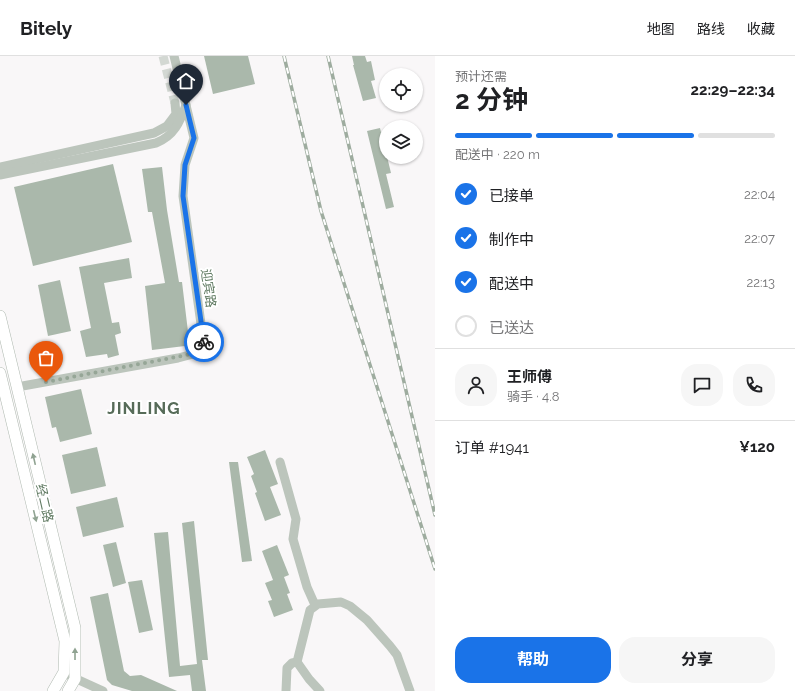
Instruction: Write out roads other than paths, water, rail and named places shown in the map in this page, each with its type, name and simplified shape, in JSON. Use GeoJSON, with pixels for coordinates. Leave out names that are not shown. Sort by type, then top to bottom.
{"type":"FeatureCollection","features":[{"type":"Feature","properties":{"kind":"main road","name":"经二路"},"geometry":{"type":"LineString","coordinates":[[0,316],[75,628],[75,678],[68,691]]}},
{"type":"Feature","properties":{"kind":"main road","name":"经二路"},"geometry":{"type":"LineString","coordinates":[[0,373],[3,397],[65,642],[64,672],[54,691]]}},
{"type":"Feature","properties":{"kind":"street"},"geometry":{"type":"LineString","coordinates":[[0,175],[156,143],[167,139],[174,132],[186,105],[174,56]]}},
{"type":"Feature","properties":{"kind":"street"},"geometry":{"type":"LineString","coordinates":[[0,167],[154,133],[167,126],[176,114],[175,103]]}},
{"type":"Feature","properties":{"kind":"street","name":"迎宾路"},"geometry":{"type":"LineString","coordinates":[[3,397],[18,391],[178,358],[197,353],[204,345],[183,196],[185,165],[194,138],[186,105]]}},
{"type":"Feature","properties":{"kind":"street"},"geometry":{"type":"LineString","coordinates":[[280,462],[296,519],[293,539],[307,587],[315,605]]}},
{"type":"Feature","properties":{"kind":"street"},"geometry":{"type":"LineString","coordinates":[[320,691],[297,662],[308,614],[315,605],[330,602],[341,602],[350,606],[367,620],[397,655],[410,691]]}},
{"type":"Feature","properties":{"kind":"street"},"geometry":{"type":"LineString","coordinates":[[286,691],[287,668],[292,663],[297,662]]}},
{"type":"Feature","properties":{"kind":"street"},"geometry":{"type":"LineString","coordinates":[[64,672],[103,691]]}},
{"type":"Feature","properties":{"kind":"tunnel"},"geometry":{"type":"LineString","coordinates":[[163,56],[175,103]]}},
{"type":"Feature","properties":{"kind":"railway"},"geometry":{"type":"LineString","coordinates":[[284,56],[321,211],[435,569]]}},
{"type":"Feature","properties":{"kind":"railway"},"geometry":{"type":"LineString","coordinates":[[328,56],[435,515]]}},
{"type":"Feature","properties":{"kind":"district","name":"JINLING"},"geometry":{"type":"Point","coordinates":[144,408]}}]}
